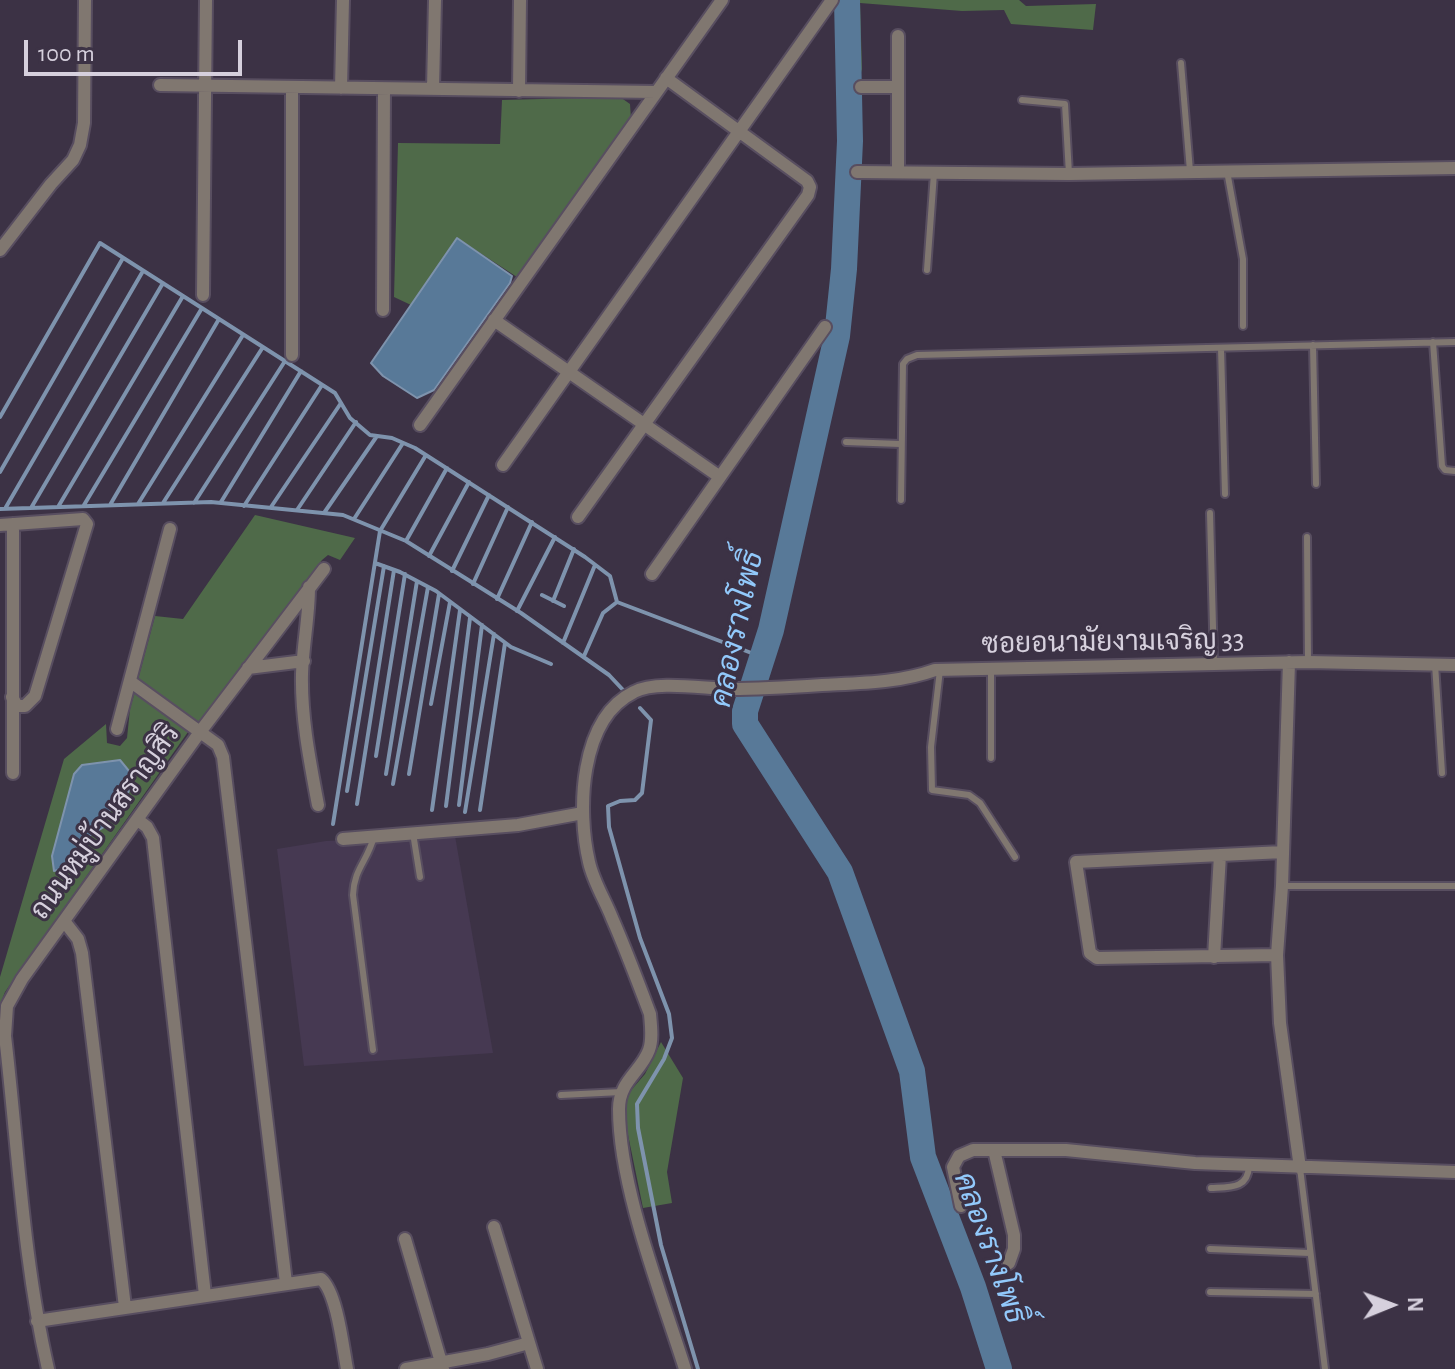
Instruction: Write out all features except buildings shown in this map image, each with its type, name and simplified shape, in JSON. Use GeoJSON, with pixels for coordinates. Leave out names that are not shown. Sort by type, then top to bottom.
{"type":"FeatureCollection","features":[{"type":"Feature","properties":{"kind":"street"},"geometry":{"type":"LineString","coordinates":[[0,250],[73,160],[80,145],[84,123],[85,0]]}},
{"type":"Feature","properties":{"kind":"street"},"geometry":{"type":"LineString","coordinates":[[203,295],[206,0]]}},
{"type":"Feature","properties":{"kind":"street"},"geometry":{"type":"LineString","coordinates":[[341,88],[343,0]]}},
{"type":"Feature","properties":{"kind":"street"},"geometry":{"type":"LineString","coordinates":[[433,89],[435,0]]}},
{"type":"Feature","properties":{"kind":"street"},"geometry":{"type":"LineString","coordinates":[[519,91],[520,0]]}},
{"type":"Feature","properties":{"kind":"street"},"geometry":{"type":"LineString","coordinates":[[420,425],[722,0]]}},
{"type":"Feature","properties":{"kind":"street"},"geometry":{"type":"LineString","coordinates":[[503,465],[832,0]]}},
{"type":"Feature","properties":{"kind":"street"},"geometry":{"type":"LineString","coordinates":[[898,36],[898,172]]}},
{"type":"Feature","properties":{"kind":"street"},"geometry":{"type":"LineString","coordinates":[[578,517],[808,195],[810,187],[807,181],[666,78]]}},
{"type":"Feature","properties":{"kind":"street"},"geometry":{"type":"LineString","coordinates":[[160,85],[656,92]]}},
{"type":"Feature","properties":{"kind":"street"},"geometry":{"type":"LineString","coordinates":[[292,87],[292,355]]}},
{"type":"Feature","properties":{"kind":"street"},"geometry":{"type":"LineString","coordinates":[[861,87],[898,87]]}},
{"type":"Feature","properties":{"kind":"street"},"geometry":{"type":"LineString","coordinates":[[383,310],[384,89]]}},
{"type":"Feature","properties":{"kind":"street"},"geometry":{"type":"LineString","coordinates":[[857,172],[1069,174],[1455,168]]}},
{"type":"Feature","properties":{"kind":"street"},"geometry":{"type":"LineString","coordinates":[[494,320],[720,477]]}},
{"type":"Feature","properties":{"kind":"street"},"geometry":{"type":"LineString","coordinates":[[652,574],[825,327]]}},
{"type":"Feature","properties":{"kind":"street"},"geometry":{"type":"LineString","coordinates":[[12,697],[17,706],[25,706],[35,696],[87,524],[83,519],[6,525],[13,773]]}},
{"type":"Feature","properties":{"kind":"street"},"geometry":{"type":"LineString","coordinates":[[117,729],[170,529]]}},
{"type":"Feature","properties":{"kind":"street","name":"ถนนหมู่บ้านสราญสิริ"},"geometry":{"type":"LineString","coordinates":[[48,1369],[37,1321],[5,1020],[13,992],[200,732],[324,569]]}},
{"type":"Feature","properties":{"kind":"street"},"geometry":{"type":"LineString","coordinates":[[309,587],[310,619],[302,674],[306,742],[318,805]]}},
{"type":"Feature","properties":{"kind":"street"},"geometry":{"type":"LineString","coordinates":[[248,668],[304,661]]}},
{"type":"Feature","properties":{"kind":"street"},"geometry":{"type":"LineString","coordinates":[[1289,662],[1277,955],[1280,1023],[1300,1168]]}},
{"type":"Feature","properties":{"kind":"street","name":"ซอยอนามัยงามเจริญ 33"},"geometry":{"type":"LineString","coordinates":[[621,1092],[649,1052],[652,1035],[650,1014],[590,866],[583,813],[587,762],[597,733],[616,706],[635,691],[654,687],[732,689],[878,682],[940,670],[1289,662],[1455,665]]}},
{"type":"Feature","properties":{"kind":"street"},"geometry":{"type":"LineString","coordinates":[[131,682],[218,745],[223,757],[286,1283]]}},
{"type":"Feature","properties":{"kind":"street"},"geometry":{"type":"LineString","coordinates":[[343,839],[535,823],[583,813]]}},
{"type":"Feature","properties":{"kind":"street"},"geometry":{"type":"LineString","coordinates":[[138,820],[147,827],[153,838],[205,1295]]}},
{"type":"Feature","properties":{"kind":"street"},"geometry":{"type":"LineString","coordinates":[[1277,955],[1097,958],[1090,953],[1076,862],[1283,852]]}},
{"type":"Feature","properties":{"kind":"street"},"geometry":{"type":"LineString","coordinates":[[1214,957],[1220,855]]}},
{"type":"Feature","properties":{"kind":"street"},"geometry":{"type":"LineString","coordinates":[[64,921],[78,939],[82,953],[125,1307]]}},
{"type":"Feature","properties":{"kind":"street"},"geometry":{"type":"LineString","coordinates":[[621,1092],[620,1134],[628,1176],[639,1222],[685,1369]]}},
{"type":"Feature","properties":{"kind":"street"},"geometry":{"type":"LineString","coordinates":[[994,1150],[1014,1235],[1014,1249],[1009,1263]]}},
{"type":"Feature","properties":{"kind":"street"},"geometry":{"type":"LineString","coordinates":[[961,1206],[953,1167],[955,1160],[964,1152],[1066,1150],[1195,1163],[1455,1172]]}},
{"type":"Feature","properties":{"kind":"street"},"geometry":{"type":"LineString","coordinates":[[494,1227],[537,1369]]}},
{"type":"Feature","properties":{"kind":"street"},"geometry":{"type":"LineString","coordinates":[[405,1239],[442,1365]]}},
{"type":"Feature","properties":{"kind":"street"},"geometry":{"type":"LineString","coordinates":[[37,1321],[315,1278],[325,1281],[347,1369]]}},
{"type":"Feature","properties":{"kind":"street"},"geometry":{"type":"LineString","coordinates":[[406,1369],[442,1365],[529,1343]]}},
{"type":"Feature","properties":{"kind":"lane"},"geometry":{"type":"LineString","coordinates":[[1181,63],[1190,171]]}},
{"type":"Feature","properties":{"kind":"lane"},"geometry":{"type":"LineString","coordinates":[[1022,100],[1065,104],[1069,174]]}},
{"type":"Feature","properties":{"kind":"lane"},"geometry":{"type":"LineString","coordinates":[[1227,171],[1243,259],[1243,326]]}},
{"type":"Feature","properties":{"kind":"lane"},"geometry":{"type":"LineString","coordinates":[[927,270],[934,173]]}},
{"type":"Feature","properties":{"kind":"lane"},"geometry":{"type":"LineString","coordinates":[[1433,342],[1442,466],[1445,470],[1455,471]]}},
{"type":"Feature","properties":{"kind":"lane"},"geometry":{"type":"LineString","coordinates":[[901,500],[903,364],[917,355],[1455,342]]}},
{"type":"Feature","properties":{"kind":"lane"},"geometry":{"type":"LineString","coordinates":[[1313,345],[1316,484]]}},
{"type":"Feature","properties":{"kind":"lane"},"geometry":{"type":"LineString","coordinates":[[1221,348],[1225,494]]}},
{"type":"Feature","properties":{"kind":"lane"},"geometry":{"type":"LineString","coordinates":[[846,442],[900,444]]}},
{"type":"Feature","properties":{"kind":"lane"},"geometry":{"type":"LineString","coordinates":[[1210,513],[1214,665]]}},
{"type":"Feature","properties":{"kind":"lane"},"geometry":{"type":"LineString","coordinates":[[1307,537],[1308,662]]}},
{"type":"Feature","properties":{"kind":"lane"},"geometry":{"type":"LineString","coordinates":[[1435,664],[1442,773]]}},
{"type":"Feature","properties":{"kind":"lane"},"geometry":{"type":"LineString","coordinates":[[991,669],[991,758]]}},
{"type":"Feature","properties":{"kind":"lane"},"geometry":{"type":"LineString","coordinates":[[940,670],[931,747],[932,790],[969,795],[980,803],[1015,857]]}},
{"type":"Feature","properties":{"kind":"lane"},"geometry":{"type":"LineString","coordinates":[[413,833],[420,877]]}},
{"type":"Feature","properties":{"kind":"lane"},"geometry":{"type":"LineString","coordinates":[[373,1050],[353,895],[354,876],[371,851],[374,836]]}},
{"type":"Feature","properties":{"kind":"lane"},"geometry":{"type":"LineString","coordinates":[[1282,886],[1455,886]]}},
{"type":"Feature","properties":{"kind":"lane"},"geometry":{"type":"LineString","coordinates":[[561,1095],[621,1092]]}},
{"type":"Feature","properties":{"kind":"lane"},"geometry":{"type":"LineString","coordinates":[[1211,1188],[1240,1186],[1246,1180],[1249,1166]]}},
{"type":"Feature","properties":{"kind":"lane"},"geometry":{"type":"LineString","coordinates":[[1300,1168],[1325,1369]]}},
{"type":"Feature","properties":{"kind":"lane"},"geometry":{"type":"LineString","coordinates":[[1210,1249],[1310,1253]]}},
{"type":"Feature","properties":{"kind":"lane"},"geometry":{"type":"LineString","coordinates":[[1210,1292],[1316,1294]]}},
{"type":"Feature","properties":{"kind":"shaded area"},"geometry":{"type":"Polygon","coordinates":[[[455,836],[493,1053],[304,1066],[277,849],[326,841],[455,836]]]}},
{"type":"Feature","properties":{"kind":"green space"},"geometry":{"type":"Polygon","coordinates":[[[853,0],[1019,0],[1026,6],[1096,4],[1093,30],[1011,24],[1004,10],[962,11],[860,3],[862,69],[854,96],[853,0]]]}},
{"type":"Feature","properties":{"kind":"green space"},"geometry":{"type":"Polygon","coordinates":[[[620,97],[630,104],[631,119],[517,277],[457,238],[411,305],[394,297],[398,143],[500,144],[502,100],[620,97]]]}},
{"type":"Feature","properties":{"kind":"green space"},"geometry":{"type":"Polygon","coordinates":[[[255,515],[355,538],[340,560],[328,555],[322,560],[209,712],[188,732],[5,992],[0,1005],[0,977],[64,759],[106,724],[107,743],[120,746],[127,738],[130,709],[155,616],[183,619],[255,515]]]}},
{"type":"Feature","properties":{"kind":"green space"},"geometry":{"type":"Polygon","coordinates":[[[661,1042],[683,1078],[667,1172],[672,1203],[643,1208],[627,1130],[627,1095],[645,1074],[661,1042]]]}},
{"type":"Feature","properties":{"kind":"water"},"geometry":{"type":"Polygon","coordinates":[[[457,238],[512,276],[434,390],[417,398],[383,376],[371,363],[457,238]]]}},
{"type":"Feature","properties":{"kind":"water"},"geometry":{"type":"Polygon","coordinates":[[[120,760],[129,771],[127,796],[101,819],[109,824],[84,839],[62,869],[54,871],[52,856],[74,774],[82,765],[120,760]]]}},
{"type":"Feature","properties":{"kind":"waterway","name":"คลองรางโพธิ์"},"geometry":{"type":"LineString","coordinates":[[847,0],[850,141],[844,269],[837,336],[771,630],[745,711],[745,724],[840,872],[912,1071],[923,1157],[973,1287],[999,1369]]}},
{"type":"Feature","properties":{"kind":"waterway"},"geometry":{"type":"LineString","coordinates":[[0,417],[100,243],[335,393],[350,418],[370,435],[392,438],[415,448],[585,557],[610,576],[617,602],[762,657]]}},
{"type":"Feature","properties":{"kind":"waterway"},"geometry":{"type":"LineString","coordinates":[[0,472],[123,258]]}},
{"type":"Feature","properties":{"kind":"waterway"},"geometry":{"type":"LineString","coordinates":[[6,507],[143,271]]}},
{"type":"Feature","properties":{"kind":"waterway"},"geometry":{"type":"LineString","coordinates":[[31,508],[163,283]]}},
{"type":"Feature","properties":{"kind":"waterway"},"geometry":{"type":"LineString","coordinates":[[58,507],[183,296]]}},
{"type":"Feature","properties":{"kind":"waterway"},"geometry":{"type":"LineString","coordinates":[[84,505],[202,308]]}},
{"type":"Feature","properties":{"kind":"waterway"},"geometry":{"type":"LineString","coordinates":[[110,505],[219,319]]}},
{"type":"Feature","properties":{"kind":"waterway"},"geometry":{"type":"LineString","coordinates":[[138,504],[243,335]]}},
{"type":"Feature","properties":{"kind":"waterway"},"geometry":{"type":"LineString","coordinates":[[163,503],[263,347]]}},
{"type":"Feature","properties":{"kind":"waterway"},"geometry":{"type":"LineString","coordinates":[[194,503],[285,361]]}},
{"type":"Feature","properties":{"kind":"waterway"},"geometry":{"type":"LineString","coordinates":[[221,502],[301,371]]}},
{"type":"Feature","properties":{"kind":"waterway"},"geometry":{"type":"LineString","coordinates":[[244,506],[322,385]]}},
{"type":"Feature","properties":{"kind":"waterway"},"geometry":{"type":"LineString","coordinates":[[271,507],[341,403]]}},
{"type":"Feature","properties":{"kind":"waterway"},"geometry":{"type":"LineString","coordinates":[[297,510],[356,422]]}},
{"type":"Feature","properties":{"kind":"waterway"},"geometry":{"type":"LineString","coordinates":[[324,513],[377,436]]}},
{"type":"Feature","properties":{"kind":"waterway"},"geometry":{"type":"LineString","coordinates":[[354,519],[403,443]]}},
{"type":"Feature","properties":{"kind":"waterway"},"geometry":{"type":"LineString","coordinates":[[333,824],[380,531],[426,455]]}},
{"type":"Feature","properties":{"kind":"waterway"},"geometry":{"type":"LineString","coordinates":[[406,541],[447,468]]}},
{"type":"Feature","properties":{"kind":"waterway"},"geometry":{"type":"LineString","coordinates":[[429,556],[469,482]]}},
{"type":"Feature","properties":{"kind":"waterway"},"geometry":{"type":"LineString","coordinates":[[452,571],[489,495]]}},
{"type":"Feature","properties":{"kind":"waterway"},"geometry":{"type":"LineString","coordinates":[[0,509],[211,502],[343,515],[406,541],[521,613],[609,675],[624,691]]}},
{"type":"Feature","properties":{"kind":"waterway"},"geometry":{"type":"LineString","coordinates":[[473,584],[508,507]]}},
{"type":"Feature","properties":{"kind":"waterway"},"geometry":{"type":"LineString","coordinates":[[497,599],[532,522]]}},
{"type":"Feature","properties":{"kind":"waterway"},"geometry":{"type":"LineString","coordinates":[[517,611],[555,537]]}},
{"type":"Feature","properties":{"kind":"waterway"},"geometry":{"type":"LineString","coordinates":[[553,601],[574,549]]}},
{"type":"Feature","properties":{"kind":"waterway"},"geometry":{"type":"LineString","coordinates":[[375,563],[436,591],[511,647],[551,664]]}},
{"type":"Feature","properties":{"kind":"waterway"},"geometry":{"type":"LineString","coordinates":[[563,643],[595,565]]}},
{"type":"Feature","properties":{"kind":"waterway"},"geometry":{"type":"LineString","coordinates":[[347,791],[384,566]]}},
{"type":"Feature","properties":{"kind":"waterway"},"geometry":{"type":"LineString","coordinates":[[357,804],[394,570]]}},
{"type":"Feature","properties":{"kind":"waterway"},"geometry":{"type":"LineString","coordinates":[[376,756],[405,574]]}},
{"type":"Feature","properties":{"kind":"waterway"},"geometry":{"type":"LineString","coordinates":[[386,774],[417,581]]}},
{"type":"Feature","properties":{"kind":"waterway"},"geometry":{"type":"LineString","coordinates":[[393,784],[428,587]]}},
{"type":"Feature","properties":{"kind":"waterway"},"geometry":{"type":"LineString","coordinates":[[409,774],[439,594]]}},
{"type":"Feature","properties":{"kind":"waterway"},"geometry":{"type":"LineString","coordinates":[[542,595],[564,606]]}},
{"type":"Feature","properties":{"kind":"waterway"},"geometry":{"type":"LineString","coordinates":[[431,704],[450,602]]}},
{"type":"Feature","properties":{"kind":"waterway"},"geometry":{"type":"LineString","coordinates":[[584,656],[603,613],[617,602]]}},
{"type":"Feature","properties":{"kind":"waterway"},"geometry":{"type":"LineString","coordinates":[[432,810],[460,610]]}},
{"type":"Feature","properties":{"kind":"waterway"},"geometry":{"type":"LineString","coordinates":[[446,806],[470,618]]}},
{"type":"Feature","properties":{"kind":"waterway"},"geometry":{"type":"LineString","coordinates":[[459,805],[482,625]]}},
{"type":"Feature","properties":{"kind":"waterway"},"geometry":{"type":"LineString","coordinates":[[465,812],[494,634]]}},
{"type":"Feature","properties":{"kind":"waterway"},"geometry":{"type":"LineString","coordinates":[[480,810],[505,643]]}},
{"type":"Feature","properties":{"kind":"waterway"},"geometry":{"type":"LineString","coordinates":[[640,708],[651,720],[642,793],[635,800],[608,806],[609,827],[640,938],[669,1014],[672,1038],[664,1059],[637,1104],[638,1128],[661,1245],[698,1369]]}}]}
